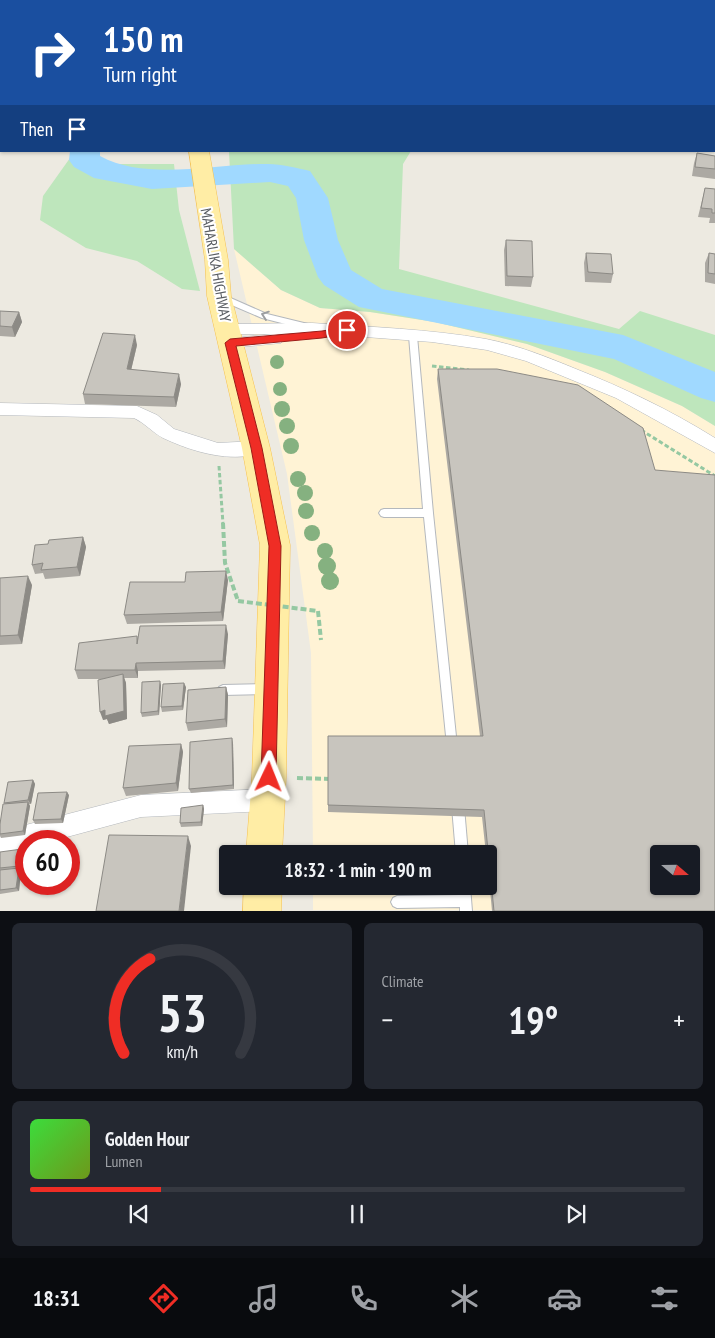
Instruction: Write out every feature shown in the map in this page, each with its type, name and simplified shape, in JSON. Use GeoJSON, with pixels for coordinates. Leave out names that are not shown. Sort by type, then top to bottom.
{"type":"FeatureCollection","features":[{"type":"Feature","properties":{"kind":"main road","name":"MAHARLIKA HIGHWAY"},"geometry":{"type":"LineString","coordinates":[[199,152],[203,192],[219,277],[219,296],[256,448],[275,546],[264,845]]}},
{"type":"Feature","properties":{"kind":"main road"},"geometry":{"type":"LineString","coordinates":[[262,910],[263,895]]}},
{"type":"Feature","properties":{"kind":"street"},"geometry":{"type":"LineString","coordinates":[[228,336],[312,328],[413,336],[487,346],[531,357],[622,394],[680,424],[715,446]]}},
{"type":"Feature","properties":{"kind":"street"},"geometry":{"type":"LineString","coordinates":[[228,336],[322,335],[347,330]]}},
{"type":"Feature","properties":{"kind":"street"},"geometry":{"type":"LineString","coordinates":[[0,409],[137,412],[151,419],[168,434],[218,450],[256,448]]}},
{"type":"Feature","properties":{"kind":"street"},"geometry":{"type":"LineString","coordinates":[[0,841],[18,839],[141,806],[267,789]]}},
{"type":"Feature","properties":{"kind":"lane"},"geometry":{"type":"LineString","coordinates":[[219,296],[265,316],[312,328]]}},
{"type":"Feature","properties":{"kind":"lane"},"geometry":{"type":"LineString","coordinates":[[413,336],[428,513],[454,761]]}},
{"type":"Feature","properties":{"kind":"lane"},"geometry":{"type":"LineString","coordinates":[[384,513],[428,513]]}},
{"type":"Feature","properties":{"kind":"lane"},"geometry":{"type":"LineString","coordinates":[[223,690],[271,689]]}},
{"type":"Feature","properties":{"kind":"lane"},"geometry":{"type":"LineString","coordinates":[[457,799],[461,845]]}},
{"type":"Feature","properties":{"kind":"lane"},"geometry":{"type":"LineString","coordinates":[[398,902],[466,906]]}},
{"type":"Feature","properties":{"kind":"path"},"geometry":{"type":"LineString","coordinates":[[432,366],[477,371]]}},
{"type":"Feature","properties":{"kind":"path"},"geometry":{"type":"LineString","coordinates":[[637,427],[715,476]]}},
{"type":"Feature","properties":{"kind":"path"},"geometry":{"type":"LineString","coordinates":[[218,450],[225,563],[238,600],[318,611],[321,640]]}},
{"type":"Feature","properties":{"kind":"path"},"geometry":{"type":"LineString","coordinates":[[267,789],[334,779]]}},
{"type":"Feature","properties":{"kind":"shaded area"},"geometry":{"type":"Polygon","coordinates":[[[234,249],[281,290],[320,308],[370,312],[435,322],[527,344],[605,372],[682,406],[715,426],[715,910],[313,910],[313,895],[497,895],[497,845],[313,845],[311,653],[287,474],[234,249]]]}},
{"type":"Feature","properties":{"kind":"green space"},"geometry":{"type":"Polygon","coordinates":[[[74,152],[92,152],[93,155],[116,164],[174,164],[179,210],[200,291],[182,289],[137,261],[86,248],[40,220],[43,196],[74,152]]]}},
{"type":"Feature","properties":{"kind":"green space"},"geometry":{"type":"Polygon","coordinates":[[[229,152],[410,152],[403,164],[399,269],[619,329],[640,311],[715,335],[715,426],[682,406],[605,372],[527,344],[435,322],[370,312],[320,308],[281,290],[234,249],[229,152]]]}},
{"type":"Feature","properties":{"kind":"building"},"geometry":{"type":"Polygon","coordinates":[[[697,153],[715,156],[715,169],[695,167],[697,153]]]}},
{"type":"Feature","properties":{"kind":"building"},"geometry":{"type":"Polygon","coordinates":[[[705,188],[715,189],[715,213],[712,213],[712,209],[701,208],[705,188]]]}},
{"type":"Feature","properties":{"kind":"building"},"geometry":{"type":"Polygon","coordinates":[[[506,240],[532,241],[533,277],[507,276],[506,240]]]}},
{"type":"Feature","properties":{"kind":"building"},"geometry":{"type":"Polygon","coordinates":[[[586,253],[611,254],[613,274],[588,272],[586,253]]]}},
{"type":"Feature","properties":{"kind":"building"},"geometry":{"type":"Polygon","coordinates":[[[709,253],[715,254],[715,274],[708,273],[709,253]]]}},
{"type":"Feature","properties":{"kind":"building"},"geometry":{"type":"Polygon","coordinates":[[[0,311],[19,312],[12,327],[0,326],[0,311]]]}},
{"type":"Feature","properties":{"kind":"building"},"geometry":{"type":"Polygon","coordinates":[[[103,333],[135,335],[127,369],[179,374],[174,397],[83,394],[103,333]]]}},
{"type":"Feature","properties":{"kind":"building"},"geometry":{"type":"Polygon","coordinates":[[[438,369],[497,369],[578,385],[643,428],[655,470],[715,475],[715,911],[494,911],[492,895],[497,895],[497,845],[487,845],[484,810],[328,805],[328,736],[483,736],[438,369]]]}},
{"type":"Feature","properties":{"kind":"building"},"geometry":{"type":"Polygon","coordinates":[[[83,537],[77,567],[41,570],[43,563],[32,565],[35,545],[48,544],[49,540],[83,537]]]}},
{"type":"Feature","properties":{"kind":"building"},"geometry":{"type":"Polygon","coordinates":[[[226,571],[221,612],[124,615],[130,582],[185,582],[186,572],[226,571]]]}},
{"type":"Feature","properties":{"kind":"building"},"geometry":{"type":"Polygon","coordinates":[[[28,576],[18,635],[0,636],[0,578],[28,576]]]}},
{"type":"Feature","properties":{"kind":"building"},"geometry":{"type":"Polygon","coordinates":[[[226,625],[223,661],[136,663],[135,670],[75,670],[79,643],[137,636],[137,644],[140,626],[226,625]]]}},
{"type":"Feature","properties":{"kind":"building"},"geometry":{"type":"Polygon","coordinates":[[[123,674],[124,711],[105,716],[105,710],[100,712],[98,680],[123,674]]]}},
{"type":"Feature","properties":{"kind":"building"},"geometry":{"type":"Polygon","coordinates":[[[160,681],[158,711],[141,713],[142,682],[160,681]]]}},
{"type":"Feature","properties":{"kind":"building"},"geometry":{"type":"Polygon","coordinates":[[[184,683],[182,706],[161,707],[163,684],[184,683]]]}},
{"type":"Feature","properties":{"kind":"building"},"geometry":{"type":"Polygon","coordinates":[[[226,687],[225,719],[186,723],[188,690],[226,687]]]}},
{"type":"Feature","properties":{"kind":"building"},"geometry":{"type":"Polygon","coordinates":[[[232,738],[233,785],[189,789],[190,742],[232,738]]]}},
{"type":"Feature","properties":{"kind":"building"},"geometry":{"type":"Polygon","coordinates":[[[181,744],[176,783],[123,788],[129,746],[181,744]]]}},
{"type":"Feature","properties":{"kind":"building"},"geometry":{"type":"Polygon","coordinates":[[[33,780],[28,800],[4,803],[8,782],[33,780]]]}},
{"type":"Feature","properties":{"kind":"building"},"geometry":{"type":"Polygon","coordinates":[[[67,792],[61,819],[33,820],[38,793],[67,792]]]}},
{"type":"Feature","properties":{"kind":"building"},"geometry":{"type":"Polygon","coordinates":[[[28,802],[23,830],[0,834],[3,804],[28,802]]]}},
{"type":"Feature","properties":{"kind":"building"},"geometry":{"type":"Polygon","coordinates":[[[203,805],[201,822],[180,823],[181,808],[203,805]]]}},
{"type":"Feature","properties":{"kind":"building"},"geometry":{"type":"Polygon","coordinates":[[[109,835],[188,836],[179,911],[96,911],[109,835]]]}},
{"type":"Feature","properties":{"kind":"building"},"geometry":{"type":"Polygon","coordinates":[[[15,850],[15,866],[0,868],[0,852],[15,850]]]}},
{"type":"Feature","properties":{"kind":"building"},"geometry":{"type":"Polygon","coordinates":[[[15,868],[15,888],[0,890],[0,870],[15,868]]]}},
{"type":"Feature","properties":{"kind":"waterway"},"geometry":{"type":"LineString","coordinates":[[85,152],[85,160],[105,171],[152,179],[270,173],[299,178],[312,198],[321,240],[336,277],[372,299],[623,348],[715,388]]}},
{"type":"Feature","properties":{"kind":"route"},"geometry":{"type":"LineString","coordinates":[[269,777],[275,546],[256,448],[230,343],[322,335],[347,330]]}}]}
